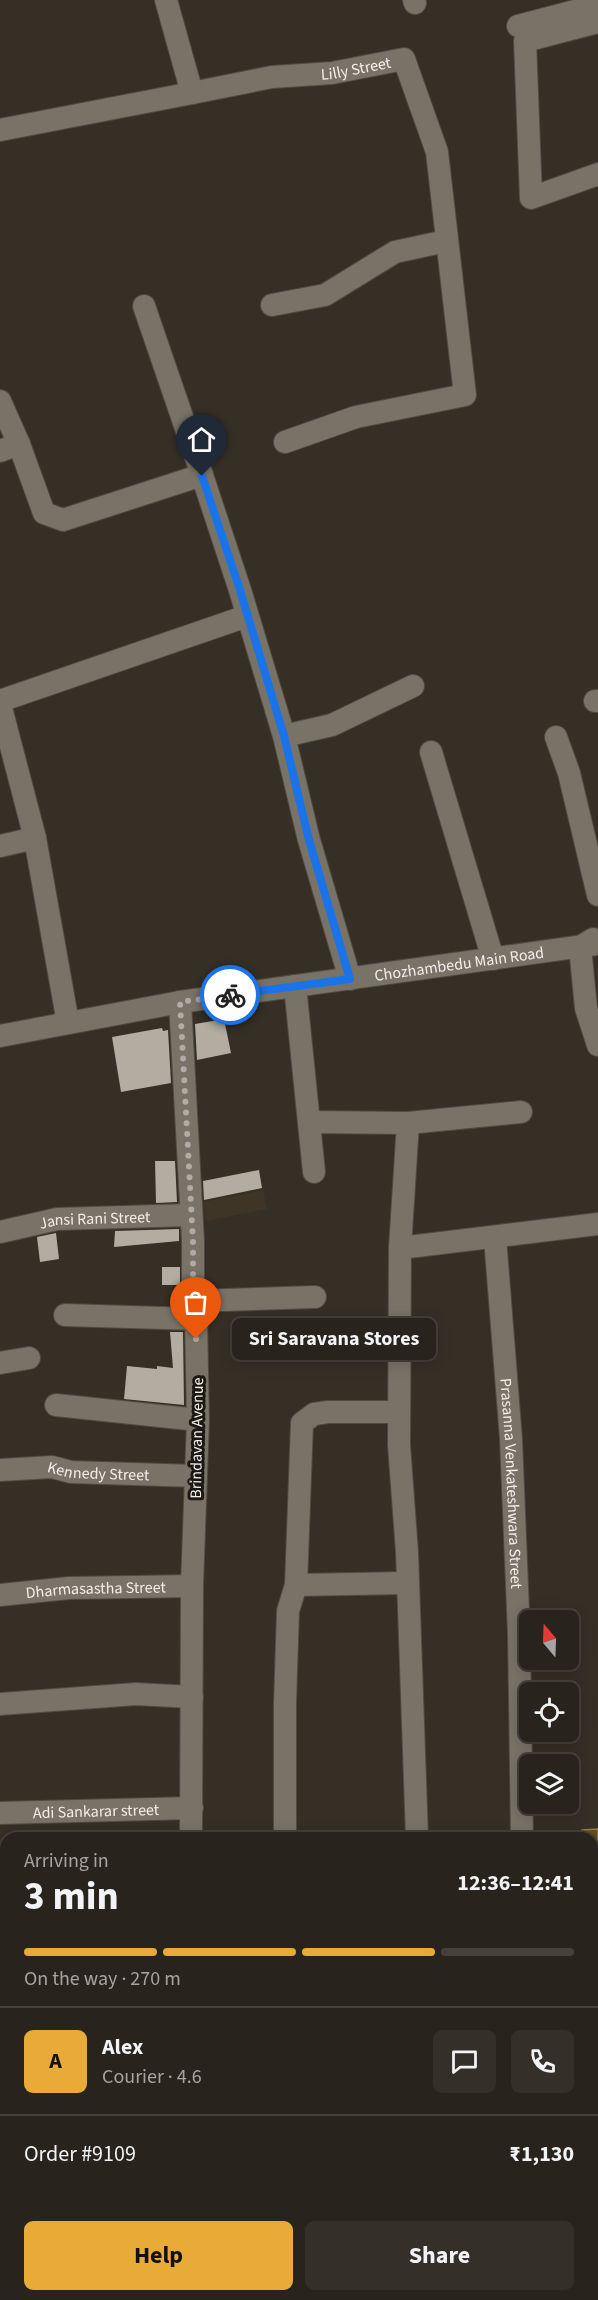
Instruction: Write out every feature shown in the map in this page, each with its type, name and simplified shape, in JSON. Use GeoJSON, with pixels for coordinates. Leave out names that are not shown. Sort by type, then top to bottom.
{"type":"FeatureCollection","features":[{"type":"Feature","properties":{"kind":"street"},"geometry":{"type":"LineString","coordinates":[[0,129],[192,93],[166,0]]}},
{"type":"Feature","properties":{"kind":"street"},"geometry":{"type":"LineString","coordinates":[[518,26],[598,5]]}},
{"type":"Feature","properties":{"kind":"street"},"geometry":{"type":"LineString","coordinates":[[598,22],[525,41],[531,198],[598,174]]}},
{"type":"Feature","properties":{"kind":"street","name":"Lilly Street"},"geometry":{"type":"LineString","coordinates":[[192,93],[272,77],[332,73],[404,58],[437,152],[465,395],[356,417],[285,442]]}},
{"type":"Feature","properties":{"kind":"street"},"geometry":{"type":"LineString","coordinates":[[272,304],[325,295],[395,252],[446,242]]}},
{"type":"Feature","properties":{"kind":"street"},"geometry":{"type":"LineString","coordinates":[[144,306],[240,590],[284,736],[309,840],[350,979]]}},
{"type":"Feature","properties":{"kind":"street"},"geometry":{"type":"LineString","coordinates":[[0,401],[10,447],[44,513],[63,520],[202,476]]}},
{"type":"Feature","properties":{"kind":"street"},"geometry":{"type":"LineString","coordinates":[[68,1023],[35,838],[6,754],[0,703],[247,615]]}},
{"type":"Feature","properties":{"kind":"street"},"geometry":{"type":"LineString","coordinates":[[284,736],[332,725],[412,686]]}},
{"type":"Feature","properties":{"kind":"street"},"geometry":{"type":"LineString","coordinates":[[556,737],[569,773],[598,895]]}},
{"type":"Feature","properties":{"kind":"street"},"geometry":{"type":"LineString","coordinates":[[431,752],[493,959]]}},
{"type":"Feature","properties":{"kind":"street"},"geometry":{"type":"LineString","coordinates":[[0,846],[35,838]]}},
{"type":"Feature","properties":{"kind":"street"},"geometry":{"type":"LineString","coordinates":[[592,942],[586,1008],[598,1045]]}},
{"type":"Feature","properties":{"kind":"street","name":"Chozhambedu Main Road"},"geometry":{"type":"LineString","coordinates":[[0,1036],[180,1002],[493,959],[592,942]]}},
{"type":"Feature","properties":{"kind":"street"},"geometry":{"type":"LineString","coordinates":[[295,986],[314,1172]]}},
{"type":"Feature","properties":{"kind":"street","name":"Brindavan Avenue"},"geometry":{"type":"LineString","coordinates":[[180,1002],[193,1241],[198,1420],[192,1586],[191,1832]]}},
{"type":"Feature","properties":{"kind":"street"},"geometry":{"type":"LineString","coordinates":[[310,1122],[408,1123],[521,1112]]}},
{"type":"Feature","properties":{"kind":"street"},"geometry":{"type":"LineString","coordinates":[[408,1123],[400,1248],[399,1412],[417,1832]]}},
{"type":"Feature","properties":{"kind":"street","name":"Jansi Rani Street"},"geometry":{"type":"LineString","coordinates":[[0,1232],[57,1219],[190,1215]]}},
{"type":"Feature","properties":{"kind":"street"},"geometry":{"type":"LineString","coordinates":[[400,1248],[598,1224]]}},
{"type":"Feature","properties":{"kind":"street","name":"Prasanna Venkateshwara Street"},"geometry":{"type":"LineString","coordinates":[[495,1238],[513,1467],[522,1832]]}},
{"type":"Feature","properties":{"kind":"street"},"geometry":{"type":"LineString","coordinates":[[65,1315],[194,1310],[315,1297]]}},
{"type":"Feature","properties":{"kind":"street"},"geometry":{"type":"LineString","coordinates":[[0,1363],[29,1358]]}},
{"type":"Feature","properties":{"kind":"street"},"geometry":{"type":"LineString","coordinates":[[56,1405],[198,1420]]}},
{"type":"Feature","properties":{"kind":"street"},"geometry":{"type":"LineString","coordinates":[[285,1832],[288,1611],[296,1585],[302,1423],[307,1417],[321,1413],[399,1412]]}},
{"type":"Feature","properties":{"kind":"street","name":"Kennedy Street"},"geometry":{"type":"LineString","coordinates":[[0,1470],[52,1467],[81,1473],[196,1476]]}},
{"type":"Feature","properties":{"kind":"street"},"geometry":{"type":"LineString","coordinates":[[296,1585],[407,1583]]}},
{"type":"Feature","properties":{"kind":"street","name":"Dharmasastha Street"},"geometry":{"type":"LineString","coordinates":[[0,1595],[69,1588],[192,1586]]}},
{"type":"Feature","properties":{"kind":"street"},"geometry":{"type":"LineString","coordinates":[[0,1704],[136,1694],[192,1697]]}},
{"type":"Feature","properties":{"kind":"street","name":"Adi Sankarar street"},"geometry":{"type":"LineString","coordinates":[[0,1813],[192,1808]]}},
{"type":"Feature","properties":{"kind":"shaded area"},"geometry":{"type":"Polygon","coordinates":[[[263,1190],[267,1209],[206,1221],[202,1202],[263,1190]]]}},
{"type":"Feature","properties":{"kind":"shaded area"},"geometry":{"type":"Polygon","coordinates":[[[598,1829],[598,1832],[582,1832],[582,1830],[598,1829]]]}},
{"type":"Feature","properties":{"kind":"building"},"geometry":{"type":"Polygon","coordinates":[[[224,1019],[231,1053],[197,1060],[195,1024],[224,1019]]]}},
{"type":"Feature","properties":{"kind":"building"},"geometry":{"type":"Polygon","coordinates":[[[162,1028],[163,1031],[168,1030],[171,1083],[121,1092],[112,1037],[162,1028]]]}},
{"type":"Feature","properties":{"kind":"building"},"geometry":{"type":"Polygon","coordinates":[[[155,1161],[175,1161],[177,1202],[156,1203],[155,1161]]]}},
{"type":"Feature","properties":{"kind":"building"},"geometry":{"type":"Polygon","coordinates":[[[259,1170],[262,1188],[204,1200],[203,1181],[259,1170]]]}},
{"type":"Feature","properties":{"kind":"building"},"geometry":{"type":"Polygon","coordinates":[[[179,1229],[179,1241],[114,1247],[115,1231],[179,1229]]]}},
{"type":"Feature","properties":{"kind":"building"},"geometry":{"type":"Polygon","coordinates":[[[56,1233],[59,1259],[40,1262],[37,1237],[56,1233]]]}},
{"type":"Feature","properties":{"kind":"building"},"geometry":{"type":"Polygon","coordinates":[[[162,1267],[180,1267],[180,1285],[162,1285],[162,1267]]]}},
{"type":"Feature","properties":{"kind":"building"},"geometry":{"type":"Polygon","coordinates":[[[170,1332],[183,1332],[184,1405],[124,1399],[127,1366],[173,1368],[170,1332]]]}},
{"type":"Feature","properties":{"kind":"way so far"},"geometry":{"type":"LineString","coordinates":[[196,1339],[180,1002],[230,995]]}},
{"type":"Feature","properties":{"kind":"place","name":"Sri Saravana Stores"},"geometry":{"type":"Point","coordinates":[196,1339]}},
{"type":"Feature","properties":{"kind":"route"},"geometry":{"type":"LineString","coordinates":[[202,476],[240,590],[284,736],[309,840],[350,979],[230,995]]}}]}
